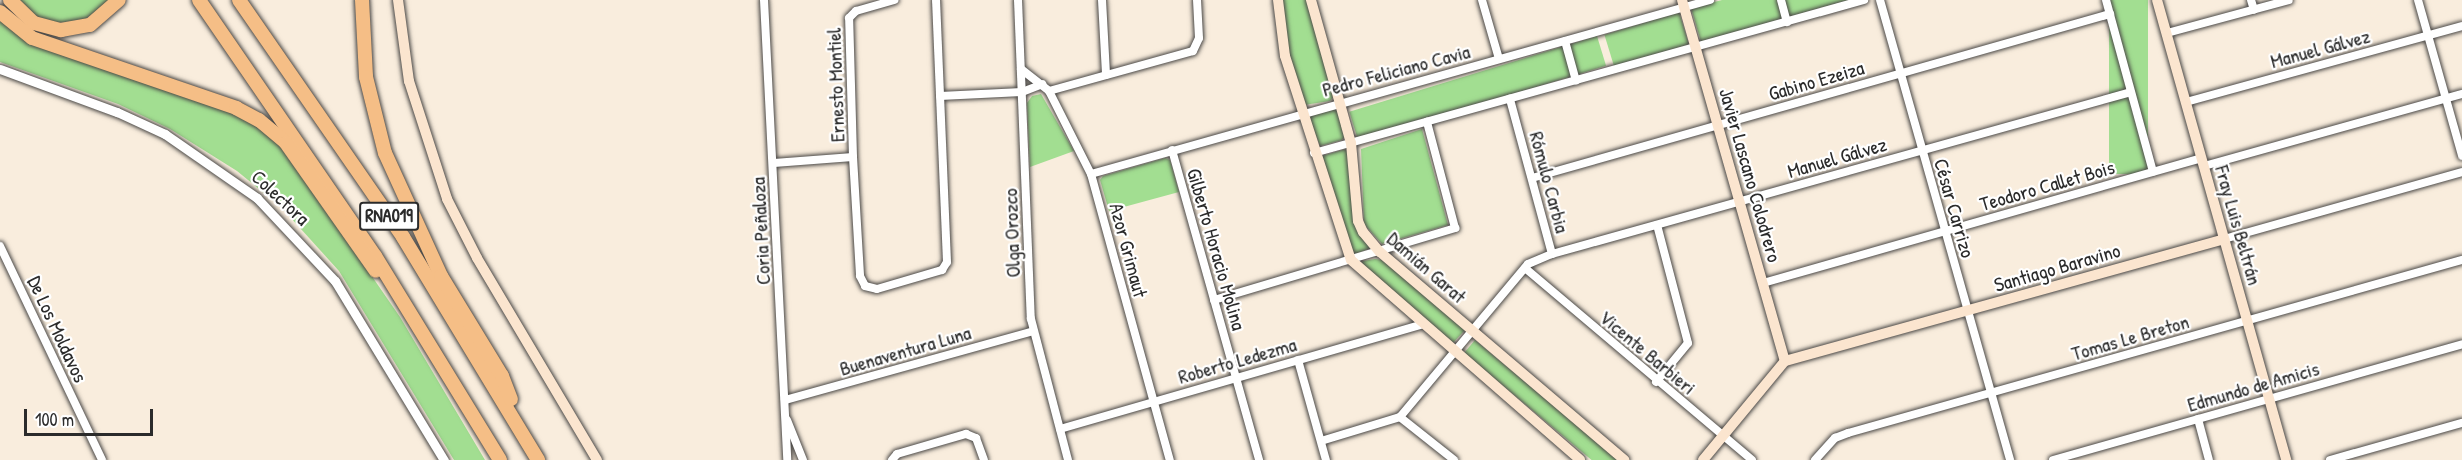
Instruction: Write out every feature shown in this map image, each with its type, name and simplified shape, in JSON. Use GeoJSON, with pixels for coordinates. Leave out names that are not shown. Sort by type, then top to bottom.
{"type":"FeatureCollection","features":[{"type":"Feature","properties":{"kind":"highway"},"geometry":{"type":"LineString","coordinates":[[10,0],[34,23],[61,30],[98,21],[119,0]]}},
{"type":"Feature","properties":{"kind":"highway","name":"RNA019"},"geometry":{"type":"LineString","coordinates":[[199,0],[416,320],[500,460]]}},
{"type":"Feature","properties":{"kind":"highway","name":"RNA019"},"geometry":{"type":"LineString","coordinates":[[239,0],[403,237],[538,460]]}},
{"type":"Feature","properties":{"kind":"highway"},"geometry":{"type":"LineString","coordinates":[[362,0],[366,77],[385,153],[441,276],[502,376],[527,440]]}},
{"type":"Feature","properties":{"kind":"highway"},"geometry":{"type":"LineString","coordinates":[[0,12],[32,38],[236,108],[269,127],[293,152],[363,256],[416,320]]}},
{"type":"Feature","properties":{"kind":"main road"},"geometry":{"type":"LineString","coordinates":[[398,0],[409,81],[447,199],[477,258],[597,460]]}},
{"type":"Feature","properties":{"kind":"main road"},"geometry":{"type":"LineString","coordinates":[[1278,0],[1285,56],[1314,153],[1351,260],[1580,460]]}},
{"type":"Feature","properties":{"kind":"main road","name":"Damián Garat"},"geometry":{"type":"LineString","coordinates":[[1311,0],[1352,143],[1358,221],[1380,252],[1624,460]]}},
{"type":"Feature","properties":{"kind":"main road","name":"Fray Luis Beltrán"},"geometry":{"type":"LineString","coordinates":[[2157,0],[2286,460]]}},
{"type":"Feature","properties":{"kind":"main road","name":"Javier Lascano Colodrero"},"geometry":{"type":"LineString","coordinates":[[1683,4],[1785,361]]}},
{"type":"Feature","properties":{"kind":"main road","name":"Santiago Baravino"},"geometry":{"type":"LineString","coordinates":[[1785,361],[2224,239]]}},
{"type":"Feature","properties":{"kind":"main road"},"geometry":{"type":"LineString","coordinates":[[1702,460],[1785,361]]}},
{"type":"Feature","properties":{"kind":"street","name":"Coria Peñaloza"},"geometry":{"type":"LineString","coordinates":[[764,0],[788,460]]}},
{"type":"Feature","properties":{"kind":"street","name":"Ernesto Montiel"},"geometry":{"type":"LineString","coordinates":[[774,163],[853,157],[849,18],[856,11],[894,0]]}},
{"type":"Feature","properties":{"kind":"street"},"geometry":{"type":"LineString","coordinates":[[853,157],[860,276],[865,286],[877,289],[942,270],[947,262],[936,0]]}},
{"type":"Feature","properties":{"kind":"street","name":"Olga Orozco"},"geometry":{"type":"LineString","coordinates":[[1018,0],[1033,331],[1068,460]]}},
{"type":"Feature","properties":{"kind":"street"},"geometry":{"type":"LineString","coordinates":[[1102,0],[1106,75]]}},
{"type":"Feature","properties":{"kind":"street"},"geometry":{"type":"LineString","coordinates":[[1049,91],[1196,49],[1199,38],[1197,0]]}},
{"type":"Feature","properties":{"kind":"street"},"geometry":{"type":"LineString","coordinates":[[1482,0],[1499,59]]}},
{"type":"Feature","properties":{"kind":"street","name":"Pedro Feliciano Cavia"},"geometry":{"type":"LineString","coordinates":[[1091,174],[1565,41],[1683,4],[1710,0]]}},
{"type":"Feature","properties":{"kind":"street"},"geometry":{"type":"LineString","coordinates":[[1781,0],[1787,22]]}},
{"type":"Feature","properties":{"kind":"street"},"geometry":{"type":"LineString","coordinates":[[1314,153],[1864,0]]}},
{"type":"Feature","properties":{"kind":"street","name":"César Carrizo"},"geometry":{"type":"LineString","coordinates":[[1880,0],[2010,460]]}},
{"type":"Feature","properties":{"kind":"street"},"geometry":{"type":"LineString","coordinates":[[2106,0],[2152,172]]}},
{"type":"Feature","properties":{"kind":"street"},"geometry":{"type":"LineString","coordinates":[[2251,0],[2254,10]]}},
{"type":"Feature","properties":{"kind":"street"},"geometry":{"type":"LineString","coordinates":[[2167,33],[2289,0]]}},
{"type":"Feature","properties":{"kind":"street"},"geometry":{"type":"LineString","coordinates":[[2418,0],[2462,156]]}},
{"type":"Feature","properties":{"kind":"street","name":"Gabino Ezeiza"},"geometry":{"type":"LineString","coordinates":[[1532,178],[2109,14]]}},
{"type":"Feature","properties":{"kind":"street","name":"Manuel Gálvez"},"geometry":{"type":"LineString","coordinates":[[2186,102],[2462,26]]}},
{"type":"Feature","properties":{"kind":"street"},"geometry":{"type":"LineString","coordinates":[[1565,41],[1576,81]]}},
{"type":"Feature","properties":{"kind":"street","name":"Colectora"},"geometry":{"type":"LineString","coordinates":[[0,69],[117,111],[165,134],[257,198],[335,280],[444,460]]}},
{"type":"Feature","properties":{"kind":"street","name":"Azor Grimaut"},"geometry":{"type":"LineString","coordinates":[[1021,69],[1049,91],[1091,174],[1170,460]]}},
{"type":"Feature","properties":{"kind":"street"},"geometry":{"type":"LineString","coordinates":[[940,96],[1022,92],[1043,84]]}},
{"type":"Feature","properties":{"kind":"street","name":"Manuel Gálvez"},"geometry":{"type":"LineString","coordinates":[[1552,254],[2131,92]]}},
{"type":"Feature","properties":{"kind":"street","name":"Teodoro Callet Bois"},"geometry":{"type":"LineString","coordinates":[[1763,283],[2152,172],[2203,162],[2462,94]]}},
{"type":"Feature","properties":{"kind":"street","name":"Rómulo Carbia"},"geometry":{"type":"LineString","coordinates":[[1400,417],[1525,268],[1533,260],[1552,254],[1510,99]]}},
{"type":"Feature","properties":{"kind":"street"},"geometry":{"type":"LineString","coordinates":[[1214,300],[1455,228],[1427,122]]}},
{"type":"Feature","properties":{"kind":"street","name":"Gilberto Horacio Molina"},"geometry":{"type":"LineString","coordinates":[[1172,150],[1259,460]]}},
{"type":"Feature","properties":{"kind":"street","name":"Santiago Baravino"},"geometry":{"type":"LineString","coordinates":[[2224,239],[2462,172]]}},
{"type":"Feature","properties":{"kind":"street"},"geometry":{"type":"LineString","coordinates":[[1656,381],[1688,343],[1657,225]]}},
{"type":"Feature","properties":{"kind":"street","name":"De Los Moldavos"},"geometry":{"type":"LineString","coordinates":[[0,246],[102,460]]}},
{"type":"Feature","properties":{"kind":"street","name":"Tomas Le Breton"},"geometry":{"type":"LineString","coordinates":[[1815,460],[1841,435],[2462,260]]}},
{"type":"Feature","properties":{"kind":"street","name":"Vicente Barbieri"},"geometry":{"type":"LineString","coordinates":[[1525,268],[1752,460]]}},
{"type":"Feature","properties":{"kind":"street","name":"Roberto Ledezma"},"geometry":{"type":"LineString","coordinates":[[1060,429],[1423,324]]}},
{"type":"Feature","properties":{"kind":"street","name":"Buenaventura Luna"},"geometry":{"type":"LineString","coordinates":[[785,400],[1033,331]]}},
{"type":"Feature","properties":{"kind":"street","name":"Edmundo de Amicis"},"geometry":{"type":"LineString","coordinates":[[2053,460],[2462,344]]}},
{"type":"Feature","properties":{"kind":"street"},"geometry":{"type":"LineString","coordinates":[[1298,360],[1326,460]]}},
{"type":"Feature","properties":{"kind":"street"},"geometry":{"type":"LineString","coordinates":[[786,417],[803,460]]}},
{"type":"Feature","properties":{"kind":"street"},"geometry":{"type":"LineString","coordinates":[[1321,441],[1400,417],[1454,460]]}},
{"type":"Feature","properties":{"kind":"street"},"geometry":{"type":"LineString","coordinates":[[2198,419],[2210,460]]}},
{"type":"Feature","properties":{"kind":"street"},"geometry":{"type":"LineString","coordinates":[[2330,460],[2462,423]]}},
{"type":"Feature","properties":{"kind":"street"},"geometry":{"type":"LineString","coordinates":[[892,460],[897,454],[966,434],[976,438],[984,460]]}},
{"type":"Feature","properties":{"kind":"green space"},"geometry":{"type":"Polygon","coordinates":[[[17,0],[111,0],[84,20],[56,23],[39,18],[17,0]]]}},
{"type":"Feature","properties":{"kind":"green space"},"geometry":{"type":"Polygon","coordinates":[[[1282,0],[1309,0],[1335,95],[1330,101],[1304,105],[1289,58],[1282,0]]]}},
{"type":"Feature","properties":{"kind":"green space"},"geometry":{"type":"Polygon","coordinates":[[[1722,0],[1777,0],[1783,19],[1701,42],[1691,8],[1722,0]]]}},
{"type":"Feature","properties":{"kind":"green space"},"geometry":{"type":"Polygon","coordinates":[[[1784,0],[1849,0],[1788,17],[1784,0]]]}},
{"type":"Feature","properties":{"kind":"green space"},"geometry":{"type":"Polygon","coordinates":[[[2109,0],[2148,0],[2148,174],[2109,174],[2109,0]]]}},
{"type":"Feature","properties":{"kind":"green space"},"geometry":{"type":"Polygon","coordinates":[[[1679,12],[1689,45],[1614,67],[1604,35],[1679,12]]]}},
{"type":"Feature","properties":{"kind":"green space"},"geometry":{"type":"Polygon","coordinates":[[[0,19],[21,37],[233,111],[258,126],[284,149],[400,317],[485,460],[454,460],[339,271],[281,207],[237,171],[170,129],[118,104],[0,62],[0,19]]]}},
{"type":"Feature","properties":{"kind":"green space"},"geometry":{"type":"Polygon","coordinates":[[[1597,36],[1606,66],[1358,141],[1349,112],[1597,36]]]}},
{"type":"Feature","properties":{"kind":"green space"},"geometry":{"type":"Polygon","coordinates":[[[1041,94],[1074,151],[1030,167],[1027,103],[1032,96],[1041,94]]]}},
{"type":"Feature","properties":{"kind":"green space"},"geometry":{"type":"Polygon","coordinates":[[[1331,109],[1339,111],[1346,135],[1342,140],[1320,146],[1310,120],[1311,115],[1331,109]]]}},
{"type":"Feature","properties":{"kind":"green space"},"geometry":{"type":"Polygon","coordinates":[[[1422,129],[1448,225],[1382,244],[1364,224],[1361,149],[1422,129]]]}},
{"type":"Feature","properties":{"kind":"green space"},"geometry":{"type":"Polygon","coordinates":[[[1348,150],[1353,189],[1370,248],[1354,255],[1322,156],[1348,150]]]}},
{"type":"Feature","properties":{"kind":"green space"},"geometry":{"type":"Polygon","coordinates":[[[1165,158],[1170,160],[1179,192],[1109,211],[1100,180],[1103,176],[1165,158]]]}},
{"type":"Feature","properties":{"kind":"green space"},"geometry":{"type":"Polygon","coordinates":[[[1383,260],[1465,330],[1452,344],[1360,266],[1363,261],[1383,260]]]}},
{"type":"Feature","properties":{"kind":"green space"},"geometry":{"type":"Polygon","coordinates":[[[1475,340],[1617,459],[1592,460],[1464,353],[1475,340]]]}}]}
